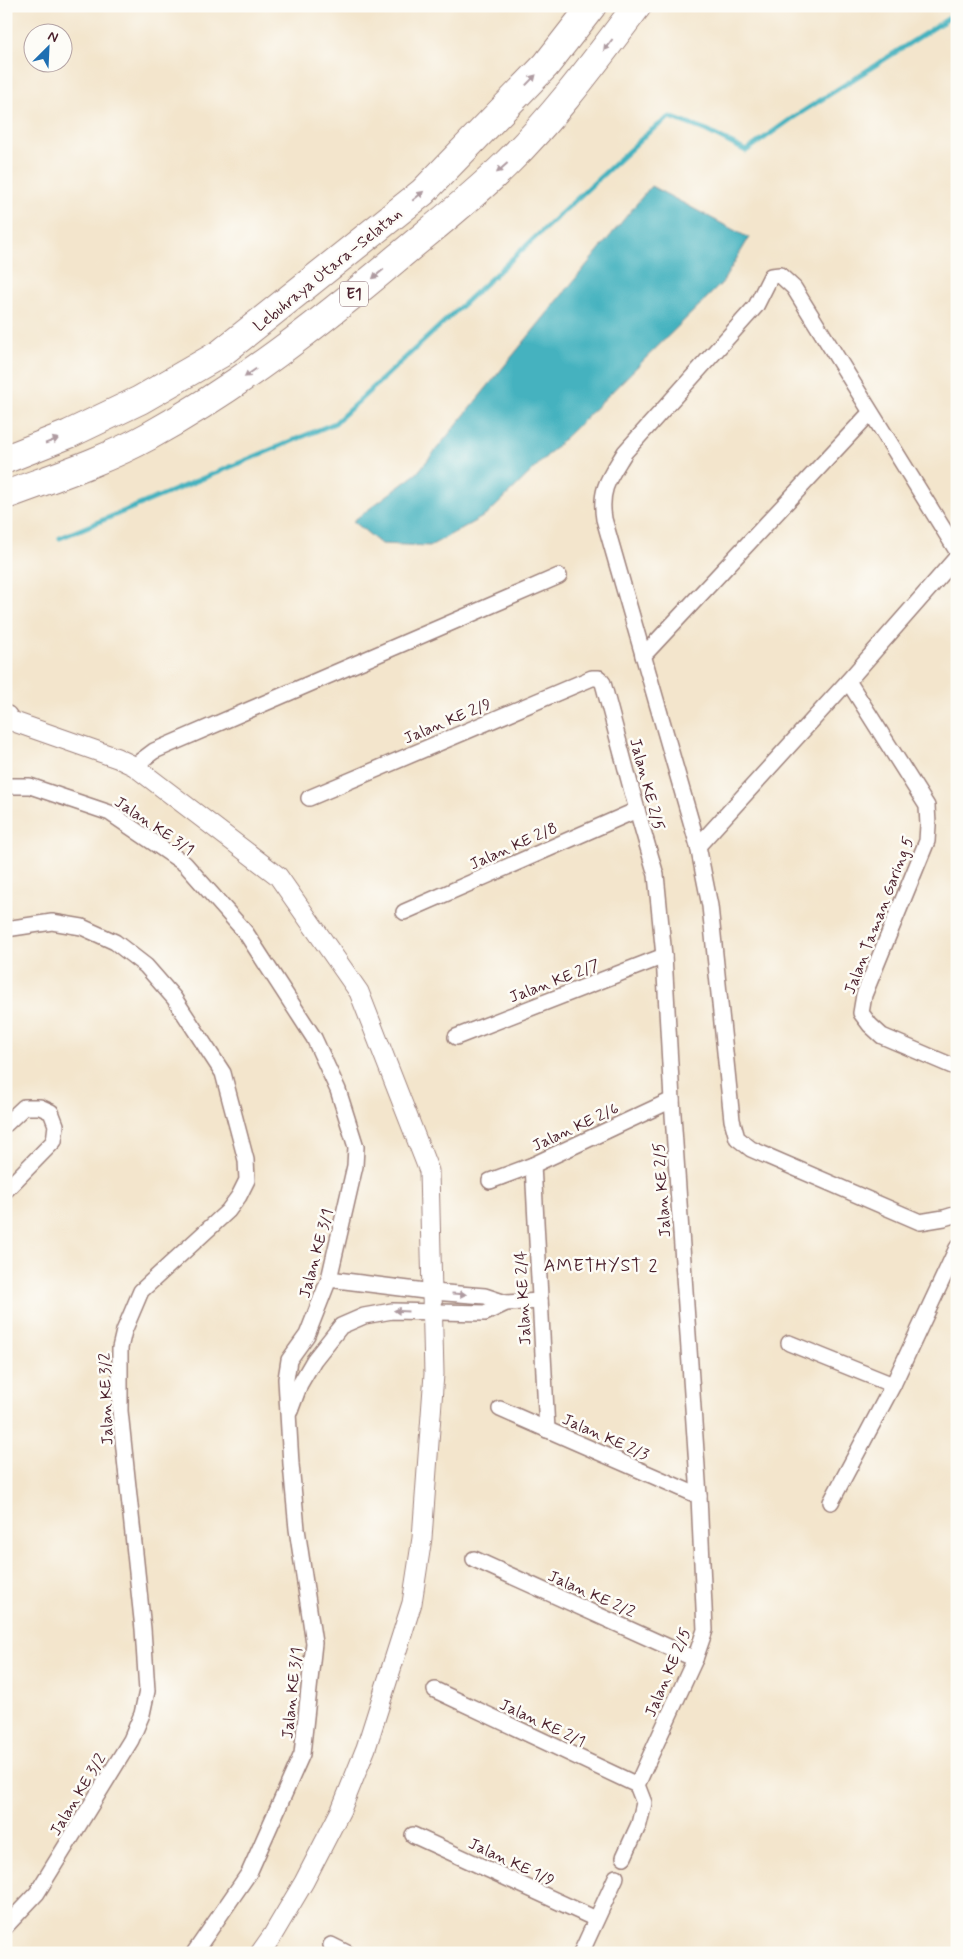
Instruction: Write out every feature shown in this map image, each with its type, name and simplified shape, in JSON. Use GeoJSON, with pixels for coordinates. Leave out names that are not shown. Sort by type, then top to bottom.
{"type":"FeatureCollection","features":[{"type":"Feature","properties":{"kind":"highway","name":"Lebuhraya Utara–Selatan"},"geometry":{"type":"LineString","coordinates":[[6,459],[69,434],[140,400],[220,354],[423,192],[546,66],[592,6]]}},
{"type":"Feature","properties":{"kind":"highway","name":"E1"},"geometry":{"type":"LineString","coordinates":[[6,494],[80,468],[148,436],[247,376],[335,310],[441,222],[507,163],[576,87],[637,6]]}},
{"type":"Feature","properties":{"kind":"street"},"geometry":{"type":"LineString","coordinates":[[957,551],[794,288],[780,275],[771,276],[756,306],[625,452],[608,479],[602,495],[604,518],[698,846],[710,906],[732,1120],[737,1138],[750,1149],[920,1222],[957,1214]]}},
{"type":"Feature","properties":{"kind":"street"},"geometry":{"type":"LineString","coordinates":[[643,656],[870,413]]}},
{"type":"Feature","properties":{"kind":"street"},"geometry":{"type":"LineString","coordinates":[[698,846],[848,681],[957,557]]}},
{"type":"Feature","properties":{"kind":"street"},"geometry":{"type":"LineString","coordinates":[[134,766],[154,752],[559,576]]}},
{"type":"Feature","properties":{"kind":"street","name":"Jalan KE 2/9"},"geometry":{"type":"LineString","coordinates":[[310,798],[592,678],[600,678]]}},
{"type":"Feature","properties":{"kind":"street","name":"Jalan KE 2/5"},"geometry":{"type":"LineString","coordinates":[[600,678],[604,683],[636,810],[656,876],[664,956],[699,1496],[705,1630],[695,1659],[637,1785]]}},
{"type":"Feature","properties":{"kind":"street","name":"Jalan Taman Garing 5"},"geometry":{"type":"LineString","coordinates":[[848,681],[927,806],[928,825],[927,840],[864,995],[861,1013],[882,1036],[957,1068]]}},
{"type":"Feature","properties":{"kind":"street"},"geometry":{"type":"LineString","coordinates":[[6,719],[117,758],[134,766],[278,876],[358,992],[429,1171],[434,1374],[422,1538],[412,1603],[366,1748],[340,1810],[304,1882],[260,1953]]}},
{"type":"Feature","properties":{"kind":"street","name":"Jalan KE 3/1"},"geometry":{"type":"LineString","coordinates":[[6,786],[30,786],[110,813],[185,864],[246,933],[314,1038],[338,1090],[356,1147],[355,1166],[329,1279],[307,1334],[289,1360],[286,1379],[297,1529],[314,1643],[302,1754],[249,1873],[194,1953]]}},
{"type":"Feature","properties":{"kind":"street","name":"Jalan KE 2/8"},"geometry":{"type":"LineString","coordinates":[[404,912],[636,810]]}},
{"type":"Feature","properties":{"kind":"street","name":"Jalan KE 3/2"},"geometry":{"type":"LineString","coordinates":[[6,1926],[37,1893],[130,1740],[142,1714],[147,1691],[143,1629],[120,1411],[120,1348],[124,1331],[141,1291],[228,1211],[248,1180],[246,1160],[223,1073],[174,998],[146,966],[115,942],[82,927],[52,922],[7,927]]}},
{"type":"Feature","properties":{"kind":"street","name":"Jalan KE 2/7"},"geometry":{"type":"LineString","coordinates":[[456,1037],[664,956]]}},
{"type":"Feature","properties":{"kind":"street","name":"Jalan KE 2/6"},"geometry":{"type":"LineString","coordinates":[[490,1181],[533,1165],[672,1100]]}},
{"type":"Feature","properties":{"kind":"street"},"geometry":{"type":"LineString","coordinates":[[6,1124],[24,1107],[40,1107],[51,1112],[56,1125],[54,1141],[6,1190]]}},
{"type":"Feature","properties":{"kind":"street","name":"Jalan KE 2/4"},"geometry":{"type":"LineString","coordinates":[[533,1165],[547,1430]]}},
{"type":"Feature","properties":{"kind":"street"},"geometry":{"type":"LineString","coordinates":[[831,1502],[893,1385],[957,1248]]}},
{"type":"Feature","properties":{"kind":"street"},"geometry":{"type":"LineString","coordinates":[[329,1279],[433,1292],[485,1296],[506,1303],[540,1301]]}},
{"type":"Feature","properties":{"kind":"street"},"geometry":{"type":"LineString","coordinates":[[288,1417],[300,1384],[309,1368],[341,1326],[364,1316],[392,1311],[485,1313],[506,1303]]}},
{"type":"Feature","properties":{"kind":"street"},"geometry":{"type":"LineString","coordinates":[[789,1343],[893,1385]]}},
{"type":"Feature","properties":{"kind":"street","name":"Jalan KE 2/3"},"geometry":{"type":"LineString","coordinates":[[500,1409],[699,1496]]}},
{"type":"Feature","properties":{"kind":"street","name":"Jalan KE 2/2"},"geometry":{"type":"LineString","coordinates":[[474,1559],[695,1659]]}},
{"type":"Feature","properties":{"kind":"street","name":"Jalan KE 2/1"},"geometry":{"type":"LineString","coordinates":[[435,1690],[637,1785]]}},
{"type":"Feature","properties":{"kind":"street"},"geometry":{"type":"LineString","coordinates":[[624,1857],[638,1824],[644,1803],[637,1785]]}},
{"type":"Feature","properties":{"kind":"street","name":"Jalan KE 1/9"},"geometry":{"type":"LineString","coordinates":[[413,1835],[596,1919]]}},
{"type":"Feature","properties":{"kind":"street"},"geometry":{"type":"LineString","coordinates":[[581,1953],[616,1877]]}},
{"type":"Feature","properties":{"kind":"street"},"geometry":{"type":"LineString","coordinates":[[331,1945],[347,1953]]}},
{"type":"Feature","properties":{"kind":"water"},"geometry":{"type":"Polygon","coordinates":[[[651,186],[749,238],[722,283],[488,514],[430,546],[381,544],[353,521],[417,473],[651,186]]]}},
{"type":"Feature","properties":{"kind":"waterway"},"geometry":{"type":"LineString","coordinates":[[60,538],[335,423],[649,132],[670,117],[707,131],[746,151],[791,119],[957,13]]}},
{"type":"Feature","properties":{"kind":"district","name":"AMETHYST 2"},"geometry":{"type":"Point","coordinates":[601,1265]}}]}
